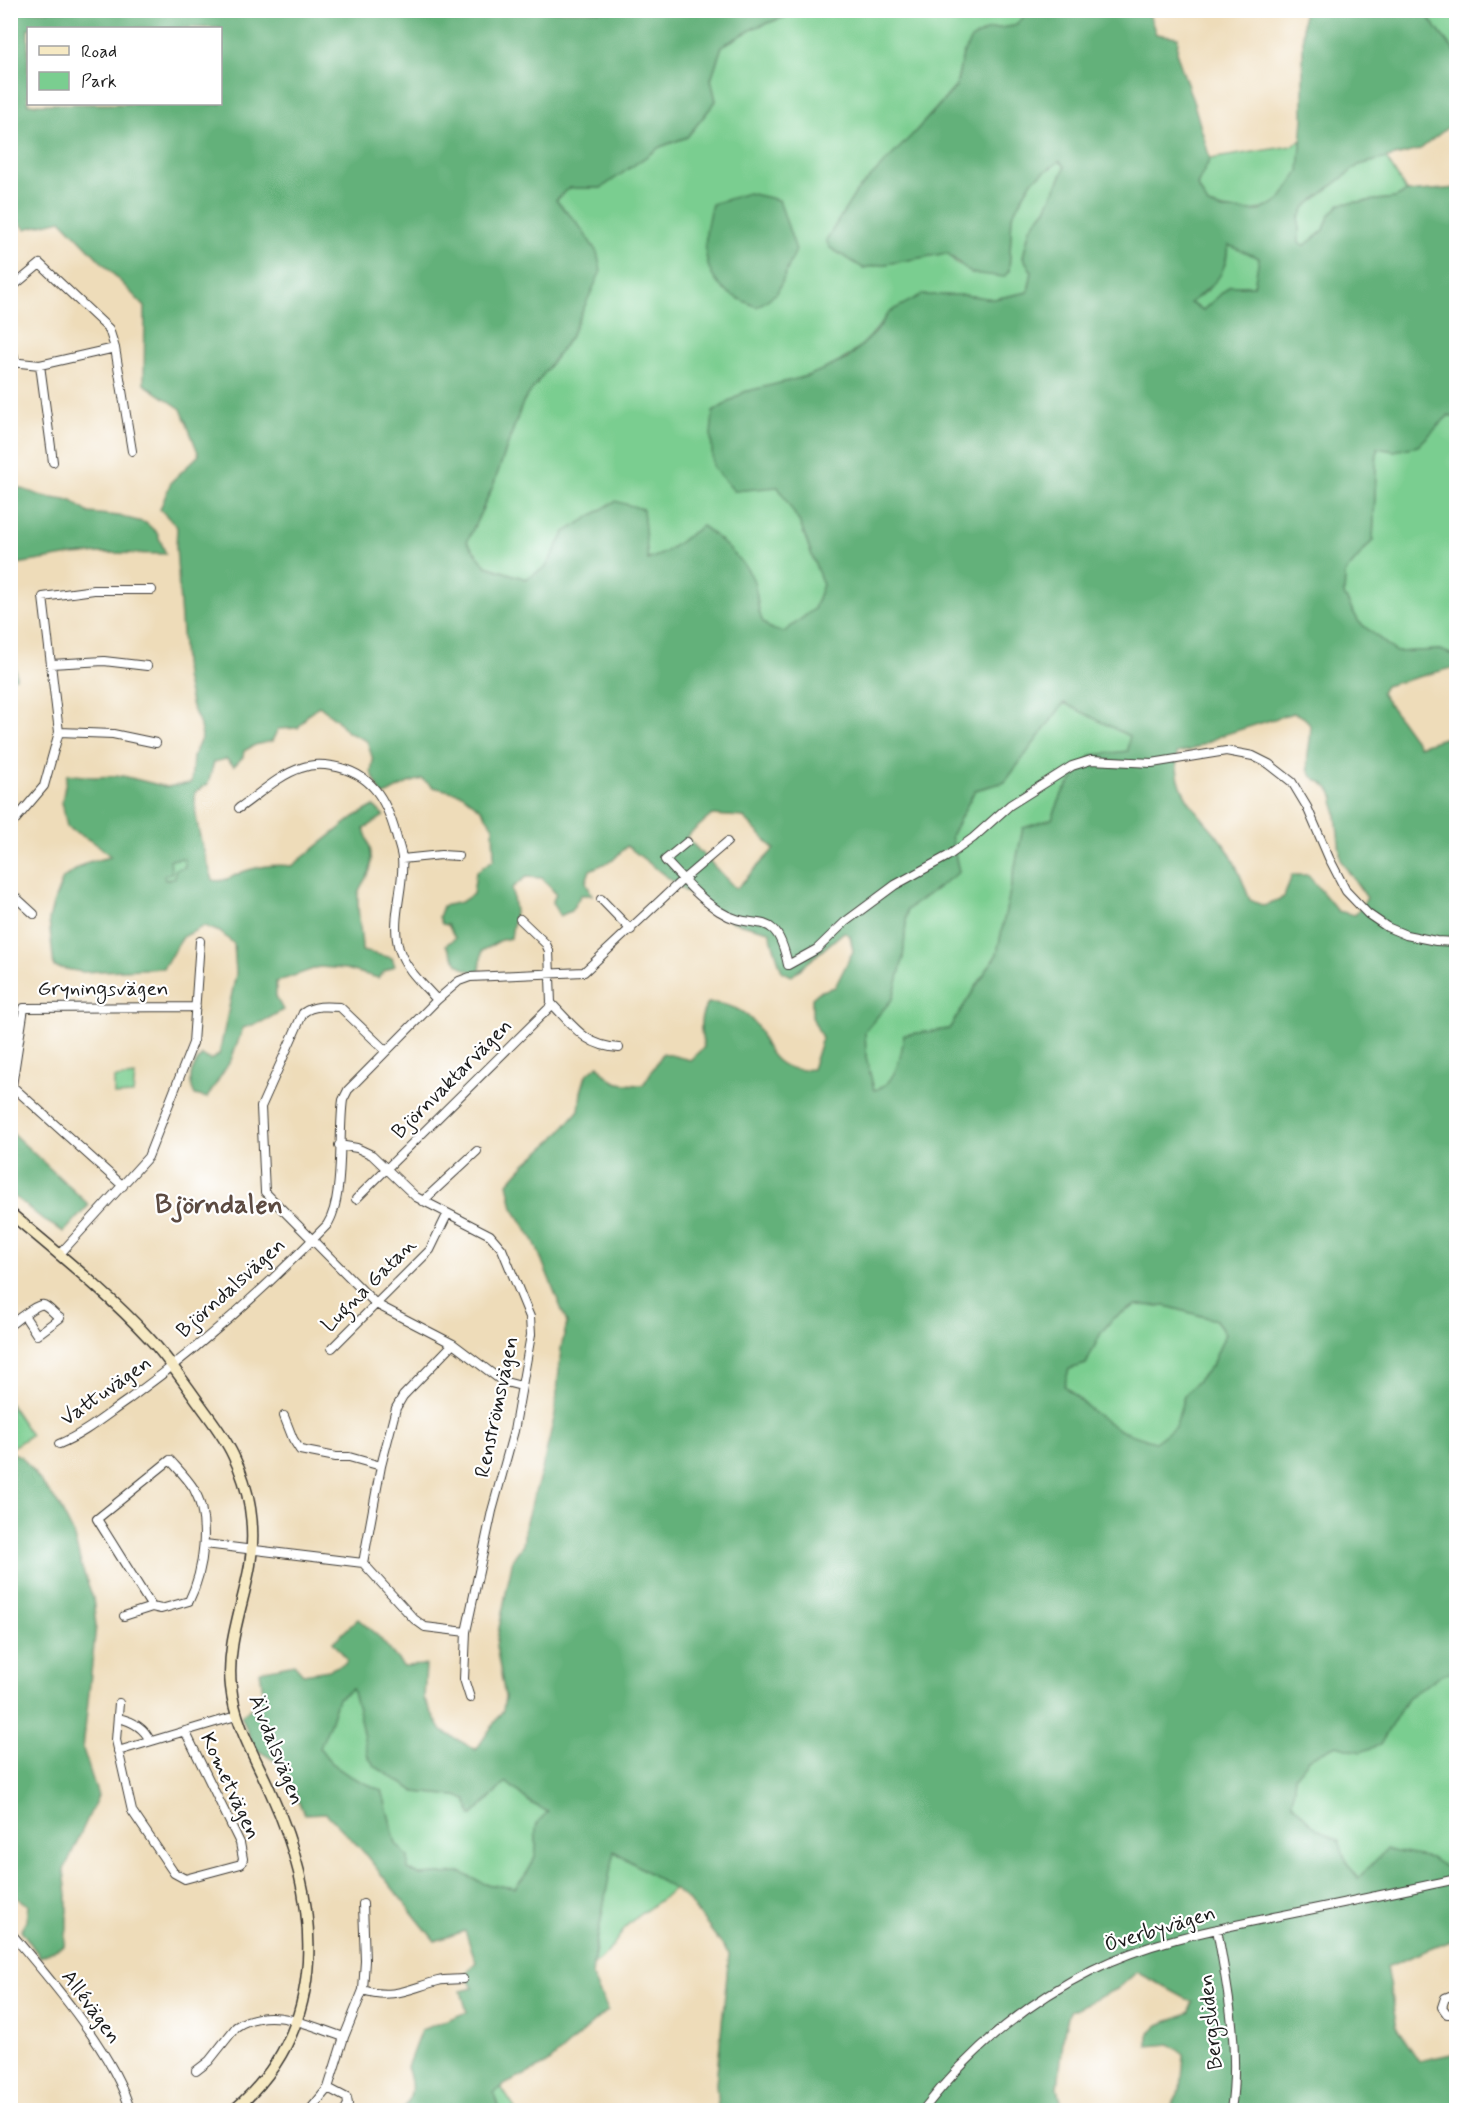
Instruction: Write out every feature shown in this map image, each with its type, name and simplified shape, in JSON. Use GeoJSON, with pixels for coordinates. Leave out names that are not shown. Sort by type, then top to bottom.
{"type":"FeatureCollection","features":[{"type":"Feature","properties":{"kind":"street"},"geometry":{"type":"LineString","coordinates":[[10,289],[40,264],[109,329],[115,348],[132,451]]}},
{"type":"Feature","properties":{"kind":"street"},"geometry":{"type":"LineString","coordinates":[[10,339],[13,362],[40,365],[115,348]]}},
{"type":"Feature","properties":{"kind":"street"},"geometry":{"type":"LineString","coordinates":[[40,365],[53,462]]}},
{"type":"Feature","properties":{"kind":"street"},"geometry":{"type":"LineString","coordinates":[[11,824],[44,786],[59,732],[43,597],[94,590],[152,590]]}},
{"type":"Feature","properties":{"kind":"street"},"geometry":{"type":"LineString","coordinates":[[51,664],[104,661],[147,666]]}},
{"type":"Feature","properties":{"kind":"street"},"geometry":{"type":"LineString","coordinates":[[59,732],[113,734],[156,743]]}},
{"type":"Feature","properties":{"kind":"street"},"geometry":{"type":"LineString","coordinates":[[687,842],[665,860],[696,892],[727,915],[766,924],[773,928],[778,934],[788,965],[817,949],[844,922],[895,885],[948,856],[973,838],[1010,805],[1072,766],[1091,760],[1152,763],[1226,751],[1253,756],[1269,764],[1292,782],[1307,807],[1346,891],[1368,914],[1387,927],[1406,935],[1456,942]]}},
{"type":"Feature","properties":{"kind":"street"},"geometry":{"type":"LineString","coordinates":[[239,808],[298,769],[309,765],[342,768],[354,772],[367,781],[386,804],[402,858],[396,925],[398,946],[406,966],[437,1000]]}},
{"type":"Feature","properties":{"kind":"street","name":"Björndalsvägen"},"geometry":{"type":"LineString","coordinates":[[10,1213],[131,1320],[173,1366],[224,1325],[313,1240],[332,1218],[337,1191],[343,1100],[348,1090],[437,1000],[459,981],[470,977],[584,972],[727,842]]}},
{"type":"Feature","properties":{"kind":"street"},"geometry":{"type":"LineString","coordinates":[[402,858],[458,856]]}},
{"type":"Feature","properties":{"kind":"street"},"geometry":{"type":"LineString","coordinates":[[10,892],[34,914]]}},
{"type":"Feature","properties":{"kind":"street"},"geometry":{"type":"LineString","coordinates":[[601,899],[631,930]]}},
{"type":"Feature","properties":{"kind":"street"},"geometry":{"type":"LineString","coordinates":[[520,919],[546,944],[549,951],[551,1003],[585,1038],[603,1047],[619,1048]]}},
{"type":"Feature","properties":{"kind":"street","name":"Gryningsvägen"},"geometry":{"type":"LineString","coordinates":[[59,1255],[123,1186],[148,1157],[153,1146],[193,1043],[200,941]]}},
{"type":"Feature","properties":{"kind":"street","name":"Björnvaktarvägen"},"geometry":{"type":"LineString","coordinates":[[356,1200],[549,1008],[551,1003]]}},
{"type":"Feature","properties":{"kind":"street"},"geometry":{"type":"LineString","coordinates":[[386,1052],[340,1006],[321,1006],[307,1010],[300,1017],[261,1107],[265,1192],[376,1304],[453,1344],[502,1381],[521,1386]]}},
{"type":"Feature","properties":{"kind":"street","name":"Gryningsvägen"},"geometry":{"type":"LineString","coordinates":[[123,1186],[12,1086],[24,1008],[195,1007]]}},
{"type":"Feature","properties":{"kind":"street","name":"Renströmsvägen"},"geometry":{"type":"LineString","coordinates":[[339,1145],[357,1148],[372,1155],[416,1197],[447,1215],[490,1235],[502,1250],[530,1317],[532,1327],[514,1431],[492,1511],[466,1632],[464,1679],[470,1698]]}},
{"type":"Feature","properties":{"kind":"street"},"geometry":{"type":"LineString","coordinates":[[423,1201],[477,1151]]}},
{"type":"Feature","properties":{"kind":"street","name":"Lugna Gatan"},"geometry":{"type":"LineString","coordinates":[[332,1348],[430,1250],[447,1215]]}},
{"type":"Feature","properties":{"kind":"street"},"geometry":{"type":"LineString","coordinates":[[10,1325],[24,1315],[39,1305],[44,1305],[60,1318],[37,1335],[24,1315]]}},
{"type":"Feature","properties":{"kind":"street"},"geometry":{"type":"LineString","coordinates":[[363,1563],[381,1466],[396,1408],[403,1396],[453,1344]]}},
{"type":"Feature","properties":{"kind":"street","name":"Vattuvägen"},"geometry":{"type":"LineString","coordinates":[[59,1444],[86,1430],[173,1366]]}},
{"type":"Feature","properties":{"kind":"street","name":"Älvdalsvägen"},"geometry":{"type":"LineString","coordinates":[[173,1366],[220,1433],[241,1472],[250,1506],[250,1566],[233,1637],[230,1667],[231,1689],[236,1716],[289,1837],[304,1897],[309,1933],[306,1991],[289,2041],[267,2079],[234,2110]]}},
{"type":"Feature","properties":{"kind":"street"},"geometry":{"type":"LineString","coordinates":[[284,1416],[292,1439],[300,1450],[336,1457],[349,1457],[381,1466]]}},
{"type":"Feature","properties":{"kind":"street"},"geometry":{"type":"LineString","coordinates":[[124,1616],[152,1607],[161,1609],[189,1601],[195,1590],[205,1544],[203,1519],[194,1490],[171,1460],[97,1519],[152,1607]]}},
{"type":"Feature","properties":{"kind":"street"},"geometry":{"type":"LineString","coordinates":[[205,1544],[363,1563],[424,1627],[466,1632]]}},
{"type":"Feature","properties":{"kind":"street","name":"Kometvägen"},"geometry":{"type":"LineString","coordinates":[[119,1703],[116,1740],[132,1812],[174,1873],[185,1879],[241,1864],[243,1858],[240,1843],[185,1731]]}},
{"type":"Feature","properties":{"kind":"street","name":"Kometvägen"},"geometry":{"type":"LineString","coordinates":[[118,1751],[236,1716]]}},
{"type":"Feature","properties":{"kind":"street"},"geometry":{"type":"LineString","coordinates":[[118,1718],[129,1720],[141,1727],[150,1741]]}},
{"type":"Feature","properties":{"kind":"street","name":"Överbyvägen"},"geometry":{"type":"LineString","coordinates":[[923,2110],[944,2083],[970,2056],[1021,2012],[1093,1970],[1132,1953],[1217,1929],[1456,1879]]}},
{"type":"Feature","properties":{"kind":"street"},"geometry":{"type":"LineString","coordinates":[[310,2110],[328,2088],[344,2037],[363,1990],[365,1961],[363,1904]]}},
{"type":"Feature","properties":{"kind":"street","name":"Bergsliden"},"geometry":{"type":"LineString","coordinates":[[1217,1929],[1233,2025],[1235,2067],[1231,2110]]}},
{"type":"Feature","properties":{"kind":"street","name":"Allévägen"},"geometry":{"type":"LineString","coordinates":[[10,1932],[72,2010],[104,2056],[126,2097],[130,2110]]}},
{"type":"Feature","properties":{"kind":"street"},"geometry":{"type":"LineString","coordinates":[[363,1990],[381,1996],[392,1995],[441,1981],[463,1979]]}},
{"type":"Feature","properties":{"kind":"street"},"geometry":{"type":"LineString","coordinates":[[1456,1997],[1448,1996],[1442,2003],[1442,2010],[1447,2014],[1456,2014]]}},
{"type":"Feature","properties":{"kind":"street"},"geometry":{"type":"LineString","coordinates":[[196,2071],[209,2061],[236,2027],[242,2023],[273,2015],[344,2037]]}},
{"type":"Feature","properties":{"kind":"street"},"geometry":{"type":"LineString","coordinates":[[328,2088],[346,2098],[348,2104],[345,2110]]}},
{"type":"Feature","properties":{"kind":"green space"},"geometry":{"type":"Polygon","coordinates":[[[956,10],[969,16],[992,11],[1019,10],[1026,15],[1014,26],[987,30],[963,54],[956,86],[914,133],[863,268],[947,253],[957,264],[1009,271],[1012,215],[1032,181],[1060,161],[1065,167],[1046,209],[1030,228],[1023,257],[1032,272],[1028,292],[994,299],[964,295],[889,312],[859,348],[843,359],[808,375],[744,392],[734,491],[778,486],[800,523],[823,585],[814,609],[784,632],[772,631],[760,619],[757,597],[702,526],[664,553],[648,560],[645,538],[565,532],[546,567],[526,579],[486,566],[467,542],[493,486],[523,402],[571,336],[578,224],[556,201],[569,188],[601,188],[660,147],[687,137],[716,101],[711,79],[722,46],[756,27],[795,11],[956,10]]]}},
{"type":"Feature","properties":{"kind":"green space"},"geometry":{"type":"Polygon","coordinates":[[[10,11],[795,11],[756,27],[722,46],[711,79],[716,101],[687,137],[660,147],[601,188],[569,188],[556,200],[578,224],[597,252],[601,271],[571,336],[523,402],[493,486],[467,542],[486,566],[526,579],[546,567],[565,532],[615,501],[643,509],[648,560],[664,553],[702,526],[708,530],[735,555],[751,575],[757,593],[759,611],[765,625],[784,632],[814,609],[823,585],[800,523],[778,487],[734,491],[713,467],[711,435],[713,412],[744,392],[808,376],[847,359],[876,332],[889,312],[921,295],[964,295],[994,299],[1028,292],[1032,272],[1023,257],[1030,228],[1046,209],[1065,167],[1060,161],[1032,181],[1012,215],[1009,271],[1004,277],[971,273],[947,253],[863,268],[830,248],[826,240],[856,192],[956,87],[963,54],[971,39],[987,30],[1014,26],[1026,15],[1019,11],[1148,11],[1156,34],[1178,37],[1177,55],[1210,159],[1197,185],[1208,205],[1223,210],[1260,211],[1280,200],[1299,172],[1303,118],[1303,11],[1423,11],[1456,53],[1456,121],[1419,150],[1359,165],[1305,207],[1299,219],[1299,242],[1304,246],[1324,230],[1329,216],[1340,204],[1395,198],[1407,192],[1456,188],[1456,418],[1449,415],[1418,446],[1394,451],[1377,448],[1373,540],[1345,573],[1344,595],[1359,622],[1396,652],[1440,650],[1456,656],[1456,667],[1385,686],[1381,693],[1419,746],[1456,734],[1456,1670],[1441,1675],[1408,1697],[1380,1745],[1361,1752],[1336,1745],[1310,1758],[1295,1776],[1292,1803],[1316,1828],[1339,1841],[1347,1863],[1358,1878],[1386,1850],[1431,1858],[1453,1873],[1456,1872],[1456,1939],[1386,1967],[1397,2028],[1419,2061],[1456,2053],[1456,2110],[1169,2110],[1181,2088],[1184,2055],[1170,2044],[1148,2046],[1148,2035],[1159,2025],[1190,2012],[1192,2002],[1137,1972],[1117,1989],[1070,2011],[1064,2032],[1058,2088],[1063,2110],[718,2110],[716,2083],[729,1954],[688,1900],[614,1851],[594,1955],[592,1977],[608,2010],[547,2064],[506,2084],[494,2093],[499,2110],[403,2110],[411,2089],[407,2067],[421,2030],[467,2012],[461,1991],[473,1988],[465,1974],[476,1962],[465,1931],[435,1941],[361,1849],[326,1813],[304,1814],[282,1765],[254,1748],[241,1715],[255,1705],[261,1697],[260,1671],[294,1664],[303,1674],[329,1670],[345,1663],[347,1659],[333,1642],[358,1619],[379,1637],[403,1666],[426,1665],[424,1699],[442,1731],[476,1750],[503,1710],[505,1697],[496,1646],[513,1558],[523,1545],[526,1521],[542,1470],[555,1414],[561,1348],[567,1323],[534,1241],[513,1208],[508,1183],[525,1164],[554,1139],[579,1110],[586,1075],[598,1065],[608,1077],[617,1082],[643,1085],[663,1053],[690,1060],[704,1047],[701,1024],[708,1003],[729,1006],[741,1011],[751,1019],[758,1027],[770,1053],[780,1063],[791,1068],[812,1069],[822,1038],[812,1017],[812,998],[819,992],[835,987],[853,951],[850,936],[844,932],[792,976],[782,972],[769,931],[733,922],[708,909],[627,846],[613,860],[590,870],[586,882],[592,895],[581,895],[571,911],[560,916],[552,903],[556,894],[542,878],[526,877],[512,888],[515,912],[511,938],[501,940],[482,951],[480,971],[467,970],[459,965],[446,945],[455,938],[448,925],[442,924],[439,917],[443,906],[461,902],[473,894],[476,872],[494,859],[493,827],[482,810],[462,794],[433,787],[422,779],[408,783],[383,796],[371,772],[373,760],[367,741],[347,732],[337,720],[319,706],[309,713],[298,728],[278,729],[272,741],[255,745],[244,751],[243,757],[234,766],[226,759],[214,762],[208,784],[195,792],[196,815],[203,847],[213,880],[217,881],[262,867],[292,866],[354,817],[374,806],[384,816],[364,829],[371,860],[370,870],[358,895],[362,951],[392,958],[395,966],[378,978],[346,969],[319,967],[276,982],[276,997],[283,1010],[264,1021],[243,1028],[231,1060],[207,1098],[195,1095],[191,1084],[191,1074],[195,1065],[202,1055],[210,1060],[219,1055],[236,974],[234,944],[220,932],[204,926],[183,937],[163,968],[83,972],[54,967],[49,920],[63,878],[88,862],[111,857],[98,845],[67,827],[62,802],[67,774],[93,777],[123,776],[167,787],[191,783],[193,757],[202,736],[185,677],[176,547],[177,527],[160,509],[171,482],[199,455],[181,409],[144,384],[145,307],[61,220],[25,229],[11,212],[10,11]],[[1228,245],[1217,280],[1190,303],[1203,310],[1230,286],[1254,286],[1259,258],[1228,245]],[[1064,703],[1005,782],[975,790],[951,836],[959,872],[907,910],[903,959],[893,998],[865,1031],[866,1057],[874,1090],[882,1087],[893,1076],[902,1051],[904,1035],[949,1029],[997,954],[1023,828],[1052,819],[1063,792],[1092,755],[1128,751],[1129,736],[1064,703]],[[1293,713],[1220,736],[1191,750],[1177,753],[1177,769],[1185,795],[1231,855],[1250,900],[1264,906],[1284,897],[1292,875],[1308,875],[1338,911],[1355,915],[1367,898],[1341,861],[1334,798],[1327,787],[1309,772],[1307,760],[1311,735],[1308,721],[1293,713]],[[712,815],[686,837],[736,889],[774,849],[743,817],[712,815]],[[184,858],[170,860],[172,873],[164,875],[165,880],[175,878],[175,869],[185,867],[184,858]],[[1136,1305],[1113,1318],[1101,1333],[1086,1364],[1069,1369],[1064,1386],[1093,1412],[1121,1431],[1155,1442],[1176,1426],[1184,1396],[1212,1365],[1225,1334],[1216,1320],[1166,1306],[1136,1305]],[[352,1689],[338,1698],[320,1748],[339,1769],[355,1779],[382,1790],[396,1844],[408,1857],[408,1870],[420,1875],[461,1873],[485,1884],[515,1888],[534,1860],[537,1825],[548,1812],[531,1803],[506,1782],[472,1816],[466,1800],[457,1796],[416,1792],[376,1767],[368,1757],[352,1689]]]}},
{"type":"Feature","properties":{"kind":"green space"},"geometry":{"type":"Polygon","coordinates":[[[1423,11],[1456,11],[1456,53],[1423,11]]]}},
{"type":"Feature","properties":{"kind":"green space"},"geometry":{"type":"Polygon","coordinates":[[[1301,140],[1299,173],[1284,197],[1261,209],[1249,211],[1235,211],[1208,205],[1197,184],[1210,159],[1291,146],[1301,140]]]}},
{"type":"Feature","properties":{"kind":"green space"},"geometry":{"type":"Polygon","coordinates":[[[1386,158],[1407,192],[1395,198],[1340,204],[1329,216],[1324,230],[1304,246],[1299,242],[1299,219],[1305,207],[1359,165],[1386,158]]]}},
{"type":"Feature","properties":{"kind":"green space"},"geometry":{"type":"Polygon","coordinates":[[[748,193],[779,200],[796,250],[777,293],[757,307],[723,289],[715,280],[710,271],[706,249],[707,226],[712,204],[748,193]]]}},
{"type":"Feature","properties":{"kind":"green space"},"geometry":{"type":"Polygon","coordinates":[[[1228,245],[1260,258],[1254,286],[1230,286],[1203,310],[1190,303],[1207,291],[1226,263],[1228,245]]]}},
{"type":"Feature","properties":{"kind":"green space"},"geometry":{"type":"Polygon","coordinates":[[[1450,415],[1456,418],[1456,656],[1440,650],[1396,652],[1359,622],[1344,595],[1345,573],[1373,540],[1377,448],[1394,451],[1450,415]]]}},
{"type":"Feature","properties":{"kind":"green space"},"geometry":{"type":"Polygon","coordinates":[[[11,485],[45,497],[72,501],[89,513],[119,516],[146,523],[157,533],[166,554],[71,555],[11,565],[11,485]]]}},
{"type":"Feature","properties":{"kind":"green space"},"geometry":{"type":"Polygon","coordinates":[[[11,617],[16,678],[10,679],[11,617]]]}},
{"type":"Feature","properties":{"kind":"green space"},"geometry":{"type":"Polygon","coordinates":[[[1064,702],[1129,736],[1129,751],[1063,792],[1052,819],[1023,828],[997,954],[949,1029],[905,1035],[900,1059],[893,1076],[882,1087],[874,1090],[866,1057],[865,1031],[893,998],[903,959],[907,910],[959,872],[951,836],[975,790],[1005,782],[1064,702]]]}},
{"type":"Feature","properties":{"kind":"green space"},"geometry":{"type":"Polygon","coordinates":[[[184,858],[186,867],[175,879],[165,880],[164,875],[169,860],[184,858]]]}},
{"type":"Feature","properties":{"kind":"green space"},"geometry":{"type":"Polygon","coordinates":[[[135,1076],[133,1094],[114,1095],[114,1078],[135,1076]]]}},
{"type":"Feature","properties":{"kind":"green space"},"geometry":{"type":"Polygon","coordinates":[[[11,1132],[89,1205],[64,1232],[45,1221],[11,1194],[11,1132]]]}},
{"type":"Feature","properties":{"kind":"green space"},"geometry":{"type":"Polygon","coordinates":[[[1136,1305],[1166,1306],[1216,1320],[1225,1335],[1212,1365],[1184,1396],[1176,1426],[1155,1443],[1121,1431],[1093,1412],[1064,1385],[1069,1369],[1086,1364],[1101,1333],[1113,1318],[1136,1305]]]}},
{"type":"Feature","properties":{"kind":"green space"},"geometry":{"type":"Polygon","coordinates":[[[10,1404],[31,1435],[11,1448],[10,1448],[10,1404]]]}},
{"type":"Feature","properties":{"kind":"green space"},"geometry":{"type":"Polygon","coordinates":[[[11,1452],[22,1457],[59,1505],[73,1533],[93,1598],[96,1626],[83,1749],[98,1796],[64,1870],[67,1929],[64,1946],[40,1957],[21,1930],[26,1921],[28,1905],[11,1894],[11,1452]]]}},
{"type":"Feature","properties":{"kind":"green space"},"geometry":{"type":"Polygon","coordinates":[[[1456,1670],[1456,1872],[1453,1873],[1431,1858],[1358,1878],[1347,1863],[1338,1841],[1316,1828],[1292,1803],[1295,1776],[1310,1758],[1336,1745],[1361,1751],[1379,1745],[1408,1697],[1441,1675],[1456,1670]]]}},
{"type":"Feature","properties":{"kind":"green space"},"geometry":{"type":"Polygon","coordinates":[[[352,1689],[368,1757],[376,1767],[416,1792],[457,1796],[466,1800],[472,1816],[506,1782],[531,1803],[549,1812],[537,1825],[534,1860],[515,1888],[485,1884],[461,1873],[420,1875],[407,1870],[408,1857],[396,1844],[382,1790],[355,1779],[339,1769],[319,1748],[338,1698],[352,1689]]]}},
{"type":"Feature","properties":{"kind":"green space"},"geometry":{"type":"Polygon","coordinates":[[[613,1851],[675,1889],[629,1923],[608,1952],[593,1966],[613,1851]]]}},
{"type":"Feature","properties":{"kind":"green space"},"geometry":{"type":"Polygon","coordinates":[[[501,2087],[516,2110],[499,2110],[494,2093],[501,2087]]]}},
{"type":"Feature","properties":{"kind":"district","name":"Björndalen"},"geometry":{"type":"Point","coordinates":[219,1205]}}]}
